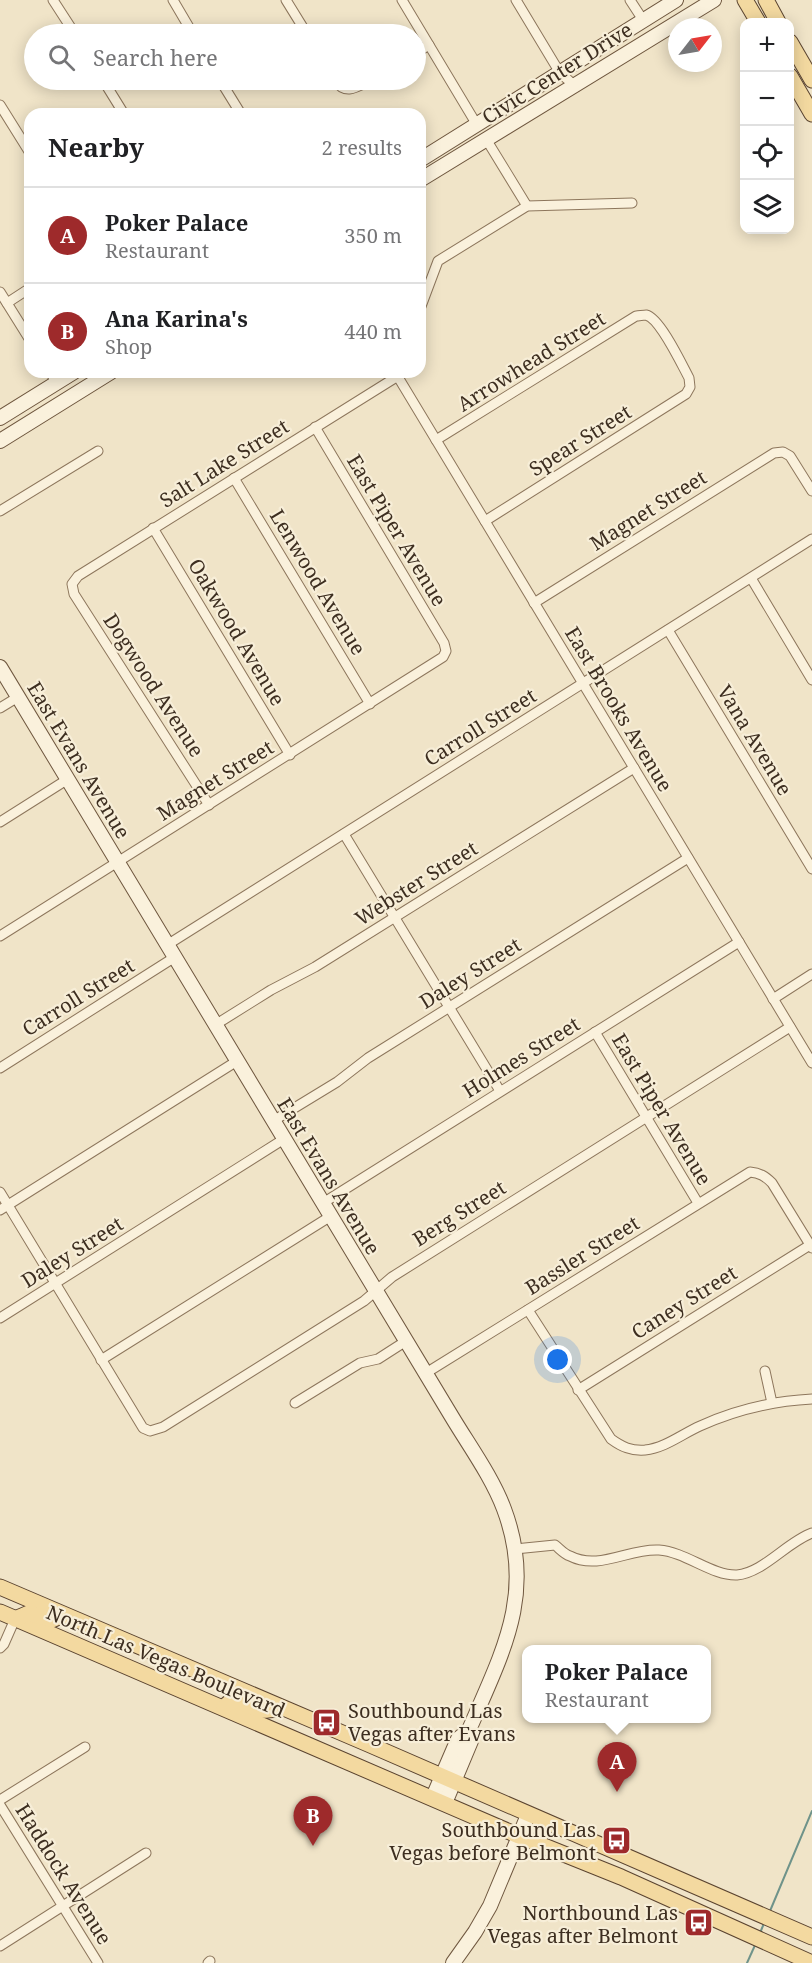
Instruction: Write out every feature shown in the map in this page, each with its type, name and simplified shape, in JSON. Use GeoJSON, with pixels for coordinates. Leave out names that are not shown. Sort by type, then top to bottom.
{"type":"FeatureCollection","features":[{"type":"Feature","properties":{"kind":"main road"},"geometry":{"type":"LineString","coordinates":[[745,0],[756,18]]}},
{"type":"Feature","properties":{"kind":"main road"},"geometry":{"type":"LineString","coordinates":[[766,0],[776,18]]}},
{"type":"Feature","properties":{"kind":"main road"},"geometry":{"type":"LineString","coordinates":[[794,50],[812,80]]}},
{"type":"Feature","properties":{"kind":"main road"},"geometry":{"type":"LineString","coordinates":[[794,83],[809,107]]}},
{"type":"Feature","properties":{"kind":"main road","name":"North Las Vegas Boulevard"},"geometry":{"type":"LineString","coordinates":[[0,1587],[812,1937]]}},
{"type":"Feature","properties":{"kind":"main road"},"geometry":{"type":"LineString","coordinates":[[0,1602],[10,1604],[22,1596]]}},
{"type":"Feature","properties":{"kind":"main road","name":"North Las Vegas Boulevard"},"geometry":{"type":"LineString","coordinates":[[0,1612],[519,1836],[621,1877],[812,1963]]}},
{"type":"Feature","properties":{"kind":"main road"},"geometry":{"type":"LineString","coordinates":[[15,1619],[29,1613],[52,1620],[65,1615]]}},
{"type":"Feature","properties":{"kind":"main road"},"geometry":{"type":"LineString","coordinates":[[175,1687],[190,1685],[213,1692],[224,1683]]}},
{"type":"Feature","properties":{"kind":"main road"},"geometry":{"type":"LineString","coordinates":[[224,1708],[232,1701],[262,1710],[285,1708]]}},
{"type":"Feature","properties":{"kind":"main road"},"geometry":{"type":"LineString","coordinates":[[621,1877],[643,1879],[686,1894],[700,1889]]}},
{"type":"Feature","properties":{"kind":"street"},"geometry":{"type":"LineString","coordinates":[[53,0],[69,24]]}},
{"type":"Feature","properties":{"kind":"street"},"geometry":{"type":"LineString","coordinates":[[173,0],[188,24]]}},
{"type":"Feature","properties":{"kind":"street"},"geometry":{"type":"LineString","coordinates":[[286,0],[301,24]]}},
{"type":"Feature","properties":{"kind":"street"},"geometry":{"type":"LineString","coordinates":[[402,0],[416,24]]}},
{"type":"Feature","properties":{"kind":"street"},"geometry":{"type":"LineString","coordinates":[[516,0],[560,73],[574,85]]}},
{"type":"Feature","properties":{"kind":"street"},"geometry":{"type":"LineString","coordinates":[[630,0],[643,20]]}},
{"type":"Feature","properties":{"kind":"street","name":"Civic Center Drive"},"geometry":{"type":"LineString","coordinates":[[426,156],[676,0]]}},
{"type":"Feature","properties":{"kind":"street","name":"Civic Center Drive"},"geometry":{"type":"LineString","coordinates":[[426,176],[714,0]]}},
{"type":"Feature","properties":{"kind":"street"},"geometry":{"type":"LineString","coordinates":[[426,40],[477,125],[476,135],[439,168]]}},
{"type":"Feature","properties":{"kind":"street"},"geometry":{"type":"LineString","coordinates":[[108,90],[120,108]]}},
{"type":"Feature","properties":{"kind":"street"},"geometry":{"type":"LineString","coordinates":[[226,90],[237,108]]}},
{"type":"Feature","properties":{"kind":"street"},"geometry":{"type":"LineString","coordinates":[[518,99],[489,128],[486,139],[527,207]]}},
{"type":"Feature","properties":{"kind":"street"},"geometry":{"type":"LineString","coordinates":[[0,105],[24,143]]}},
{"type":"Feature","properties":{"kind":"street"},"geometry":{"type":"LineString","coordinates":[[426,293],[438,261],[527,207],[632,203]]}},
{"type":"Feature","properties":{"kind":"street"},"geometry":{"type":"LineString","coordinates":[[0,292],[24,330]]}},
{"type":"Feature","properties":{"kind":"street"},"geometry":{"type":"LineString","coordinates":[[7,303],[24,292]]}},
{"type":"Feature","properties":{"kind":"street","name":"Arrowhead Street"},"geometry":{"type":"LineString","coordinates":[[436,441],[636,316],[645,315],[653,318],[689,378],[690,387]]}},
{"type":"Feature","properties":{"kind":"street"},"geometry":{"type":"LineString","coordinates":[[0,418],[52,378]]}},
{"type":"Feature","properties":{"kind":"street"},"geometry":{"type":"LineString","coordinates":[[36,418],[57,394],[59,389],[54,378]]}},
{"type":"Feature","properties":{"kind":"street"},"geometry":{"type":"LineString","coordinates":[[0,441],[101,378]]}},
{"type":"Feature","properties":{"kind":"street","name":"Salt Lake Street"},"geometry":{"type":"LineString","coordinates":[[72,584],[78,576],[390,378]]}},
{"type":"Feature","properties":{"kind":"street","name":"East Brooks Avenue"},"geometry":{"type":"LineString","coordinates":[[398,378],[812,1063]]}},
{"type":"Feature","properties":{"kind":"street","name":"Spear Street"},"geometry":{"type":"LineString","coordinates":[[485,521],[686,394],[690,387]]}},
{"type":"Feature","properties":{"kind":"street","name":"East Piper Avenue"},"geometry":{"type":"LineString","coordinates":[[315,427],[444,643],[446,651]]}},
{"type":"Feature","properties":{"kind":"street"},"geometry":{"type":"LineString","coordinates":[[0,511],[99,451]]}},
{"type":"Feature","properties":{"kind":"street","name":"Magnet Street"},"geometry":{"type":"LineString","coordinates":[[534,603],[774,453],[783,452],[790,456],[812,491]]}},
{"type":"Feature","properties":{"kind":"street","name":"Lenwood Avenue"},"geometry":{"type":"LineString","coordinates":[[234,478],[370,704]]}},
{"type":"Feature","properties":{"kind":"street","name":"Oakwood Avenue"},"geometry":{"type":"LineString","coordinates":[[153,528],[290,755]]}},
{"type":"Feature","properties":{"kind":"street","name":"Carroll Street"},"geometry":{"type":"LineString","coordinates":[[167,945],[812,539]]}},
{"type":"Feature","properties":{"kind":"street"},"geometry":{"type":"LineString","coordinates":[[751,578],[812,680]]}},
{"type":"Feature","properties":{"kind":"street","name":"Dogwood Avenue"},"geometry":{"type":"LineString","coordinates":[[72,584],[74,594],[209,805]]}},
{"type":"Feature","properties":{"kind":"street","name":"Vana Avenue"},"geometry":{"type":"LineString","coordinates":[[668,630],[809,858],[812,869]]}},
{"type":"Feature","properties":{"kind":"street","name":"Magnet Street"},"geometry":{"type":"LineString","coordinates":[[0,936],[370,704],[443,657],[446,651]]}},
{"type":"Feature","properties":{"kind":"street","name":"East Evans Avenue"},"geometry":{"type":"LineString","coordinates":[[0,667],[496,1490],[505,1509],[515,1549],[517,1576],[513,1617],[504,1649],[469,1730],[458,1739],[448,1779],[439,1800]]}},
{"type":"Feature","properties":{"kind":"street"},"geometry":{"type":"LineString","coordinates":[[0,708],[18,697]]}},
{"type":"Feature","properties":{"kind":"street","name":"Webster Street"},"geometry":{"type":"LineString","coordinates":[[215,1025],[315,967],[634,768]]}},
{"type":"Feature","properties":{"kind":"street"},"geometry":{"type":"LineString","coordinates":[[0,822],[68,779]]}},
{"type":"Feature","properties":{"kind":"street"},"geometry":{"type":"LineString","coordinates":[[344,834],[500,1092]]}},
{"type":"Feature","properties":{"kind":"street","name":"Daley Street"},"geometry":{"type":"LineString","coordinates":[[273,1121],[337,1082],[368,1058],[688,858]]}},
{"type":"Feature","properties":{"kind":"street","name":"Holmes Street"},"geometry":{"type":"LineString","coordinates":[[322,1203],[739,942]]}},
{"type":"Feature","properties":{"kind":"street","name":"Carroll Street"},"geometry":{"type":"LineString","coordinates":[[0,1068],[175,957]]}},
{"type":"Feature","properties":{"kind":"street"},"geometry":{"type":"LineString","coordinates":[[773,999],[812,974]]}},
{"type":"Feature","properties":{"kind":"street","name":"Berg Street"},"geometry":{"type":"LineString","coordinates":[[101,1360],[143,1428],[150,1431],[163,1427],[364,1301],[392,1277],[790,1028]]}},
{"type":"Feature","properties":{"kind":"street","name":"East Piper Avenue"},"geometry":{"type":"LineString","coordinates":[[595,1032],[699,1203]]}},
{"type":"Feature","properties":{"kind":"street"},"geometry":{"type":"LineString","coordinates":[[4,1207],[237,1061]]}},
{"type":"Feature","properties":{"kind":"street","name":"Daley Street"},"geometry":{"type":"LineString","coordinates":[[0,1318],[284,1139]]}},
{"type":"Feature","properties":{"kind":"street","name":"Bassler Street"},"geometry":{"type":"LineString","coordinates":[[426,1374],[750,1172],[766,1176],[772,1183],[811,1247]]}},
{"type":"Feature","properties":{"kind":"street"},"geometry":{"type":"LineString","coordinates":[[0,1192],[4,1207],[55,1283],[101,1360],[331,1216]]}},
{"type":"Feature","properties":{"kind":"street","name":"Caney Street"},"geometry":{"type":"LineString","coordinates":[[578,1390],[811,1247]]}},
{"type":"Feature","properties":{"kind":"street"},"geometry":{"type":"LineString","coordinates":[[528,1310],[611,1439],[624,1448],[635,1451],[660,1447],[709,1422],[734,1413],[772,1403],[812,1400]]}},
{"type":"Feature","properties":{"kind":"street"},"geometry":{"type":"LineString","coordinates":[[296,1403],[360,1363],[378,1359],[406,1341]]}},
{"type":"Feature","properties":{"kind":"street"},"geometry":{"type":"LineString","coordinates":[[765,1371],[772,1403]]}},
{"type":"Feature","properties":{"kind":"street"},"geometry":{"type":"LineString","coordinates":[[515,1549],[555,1545],[570,1557],[585,1561],[611,1560],[641,1550],[660,1550],[679,1554],[721,1572],[737,1575],[754,1571],[799,1538],[812,1533]]}},
{"type":"Feature","properties":{"kind":"street"},"geometry":{"type":"LineString","coordinates":[[0,1648],[15,1619]]}},
{"type":"Feature","properties":{"kind":"street"},"geometry":{"type":"LineString","coordinates":[[0,1800],[85,1747]]}},
{"type":"Feature","properties":{"kind":"street","name":"Haddock Avenue"},"geometry":{"type":"LineString","coordinates":[[0,1805],[98,1963]]}},
{"type":"Feature","properties":{"kind":"street"},"geometry":{"type":"LineString","coordinates":[[453,1963],[476,1932],[490,1906],[528,1815]]}},
{"type":"Feature","properties":{"kind":"street"},"geometry":{"type":"LineString","coordinates":[[0,1946],[146,1853]]}},
{"type":"Feature","properties":{"kind":"waterway"},"geometry":{"type":"LineString","coordinates":[[770,1911],[812,1811]]}},
{"type":"Feature","properties":{"kind":"waterway"},"geometry":{"type":"LineString","coordinates":[[760,1933],[765,1921]]}},
{"type":"Feature","properties":{"kind":"waterway"},"geometry":{"type":"LineString","coordinates":[[747,1963],[756,1943]]}},
{"type":"Feature","properties":{"kind":"place","name":"Southbound Las Vegas after Evans"},"geometry":{"type":"Point","coordinates":[327,1722]}},
{"type":"Feature","properties":{"kind":"place","name":"Poker Palace"},"geometry":{"type":"Point","coordinates":[617,1792]}},
{"type":"Feature","properties":{"kind":"place","name":"Southbound Las Vegas before Belmont"},"geometry":{"type":"Point","coordinates":[617,1841]}},
{"type":"Feature","properties":{"kind":"place","name":"Ana Karina's"},"geometry":{"type":"Point","coordinates":[313,1846]}},
{"type":"Feature","properties":{"kind":"place","name":"Northbound Las Vegas after Belmont"},"geometry":{"type":"Point","coordinates":[699,1923]}}]}
